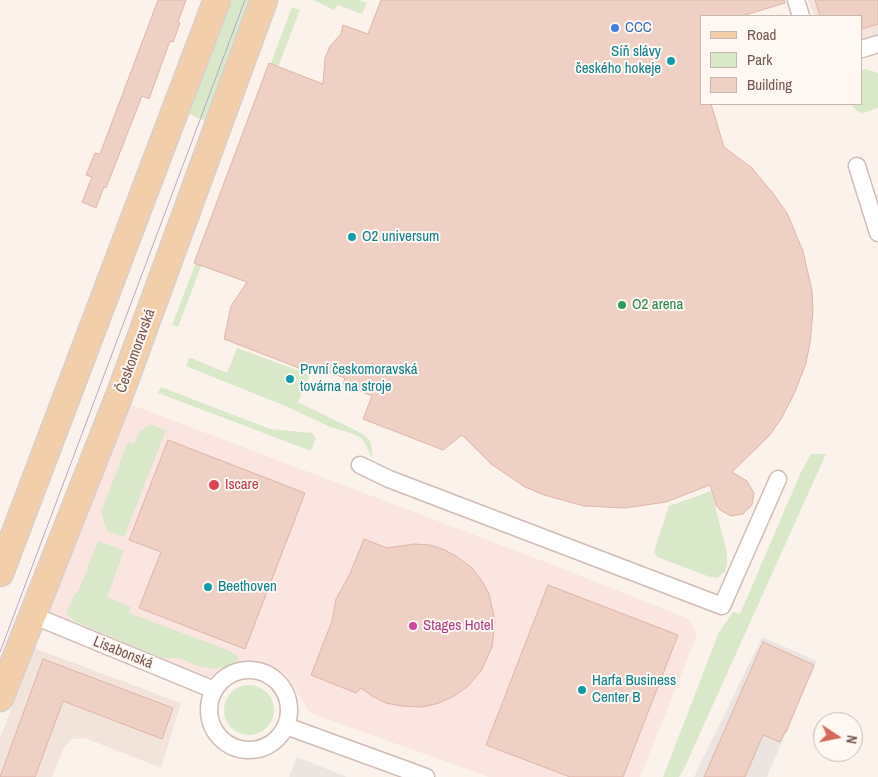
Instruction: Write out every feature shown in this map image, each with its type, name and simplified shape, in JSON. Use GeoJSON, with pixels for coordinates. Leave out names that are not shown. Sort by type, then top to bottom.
{"type":"FeatureCollection","features":[{"type":"Feature","properties":{"kind":"main road"},"geometry":{"type":"LineString","coordinates":[[0,573],[217,0]]}},
{"type":"Feature","properties":{"kind":"main road","name":"Českomoravská"},"geometry":{"type":"LineString","coordinates":[[0,698],[122,391],[264,0]]}},
{"type":"Feature","properties":{"kind":"street"},"geometry":{"type":"LineString","coordinates":[[796,0],[801,15]]}},
{"type":"Feature","properties":{"kind":"street"},"geometry":{"type":"LineString","coordinates":[[863,49],[878,44]]}},
{"type":"Feature","properties":{"kind":"street"},"geometry":{"type":"LineString","coordinates":[[857,166],[878,233]]}},
{"type":"Feature","properties":{"kind":"street"},"geometry":{"type":"LineString","coordinates":[[360,465],[389,479],[722,606],[778,479]]}},
{"type":"Feature","properties":{"kind":"street","name":"Lisabonská"},"geometry":{"type":"LineString","coordinates":[[32,615],[214,690]]}},
{"type":"Feature","properties":{"kind":"street"},"geometry":{"type":"LineString","coordinates":[[242,670],[265,673],[284,689],[288,701],[289,714],[286,726],[280,736],[271,744],[261,749],[238,749],[227,744],[218,736],[209,714],[210,701],[214,690],[231,674],[242,670]]}},
{"type":"Feature","properties":{"kind":"street"},"geometry":{"type":"LineString","coordinates":[[286,726],[426,777]]}},
{"type":"Feature","properties":{"kind":"shaded area"},"geometry":{"type":"Polygon","coordinates":[[[808,0],[878,0],[878,35],[863,40],[863,15],[814,15],[808,0]]]}},
{"type":"Feature","properties":{"kind":"shaded area"},"geometry":{"type":"Polygon","coordinates":[[[127,403],[543,561],[689,619],[697,635],[640,777],[489,777],[310,713],[285,674],[252,660],[207,678],[48,614],[127,403]]]}},
{"type":"Feature","properties":{"kind":"shaded area"},"geometry":{"type":"Polygon","coordinates":[[[762,637],[817,661],[767,777],[694,777],[762,637]]]}},
{"type":"Feature","properties":{"kind":"shaded area"},"geometry":{"type":"Polygon","coordinates":[[[34,648],[181,703],[161,768],[85,738],[72,739],[64,748],[52,777],[0,777],[0,739],[34,648]]]}},
{"type":"Feature","properties":{"kind":"shaded area"},"geometry":{"type":"Polygon","coordinates":[[[297,757],[347,777],[289,777],[297,757]]]}},
{"type":"Feature","properties":{"kind":"green space"},"geometry":{"type":"Polygon","coordinates":[[[232,0],[254,0],[209,123],[189,114],[232,0]]]}},
{"type":"Feature","properties":{"kind":"green space"},"geometry":{"type":"Polygon","coordinates":[[[313,0],[359,0],[367,3],[362,14],[338,5],[334,10],[313,0]]]}},
{"type":"Feature","properties":{"kind":"green space"},"geometry":{"type":"Polygon","coordinates":[[[292,7],[300,10],[269,90],[262,87],[292,7]]]}},
{"type":"Feature","properties":{"kind":"green space"},"geometry":{"type":"Polygon","coordinates":[[[863,70],[878,73],[878,108],[863,113],[857,111],[852,105],[863,105],[863,70]]]}},
{"type":"Feature","properties":{"kind":"green space"},"geometry":{"type":"Polygon","coordinates":[[[202,246],[208,248],[178,327],[172,325],[202,246]]]}},
{"type":"Feature","properties":{"kind":"green space"},"geometry":{"type":"Polygon","coordinates":[[[237,348],[310,375],[298,402],[363,434],[370,441],[372,459],[361,438],[351,433],[330,427],[290,408],[186,366],[189,358],[191,358],[227,373],[237,348]]]}},
{"type":"Feature","properties":{"kind":"green space"},"geometry":{"type":"Polygon","coordinates":[[[161,387],[270,429],[312,433],[316,438],[311,451],[158,393],[161,387]]]}},
{"type":"Feature","properties":{"kind":"green space"},"geometry":{"type":"Polygon","coordinates":[[[152,425],[166,430],[124,537],[107,531],[101,512],[128,442],[134,444],[140,431],[152,425]]]}},
{"type":"Feature","properties":{"kind":"green space"},"geometry":{"type":"Polygon","coordinates":[[[811,454],[826,454],[684,769],[679,777],[663,777],[719,632],[733,612],[740,614],[801,472],[811,454]]]}},
{"type":"Feature","properties":{"kind":"green space"},"geometry":{"type":"Polygon","coordinates":[[[711,491],[727,552],[725,572],[717,578],[657,557],[654,551],[669,506],[711,491]]]}},
{"type":"Feature","properties":{"kind":"green space"},"geometry":{"type":"Polygon","coordinates":[[[98,541],[124,550],[107,597],[131,607],[129,613],[230,651],[238,657],[238,662],[231,666],[214,669],[197,666],[180,658],[162,658],[76,622],[66,614],[74,595],[79,590],[98,541]]]}},
{"type":"Feature","properties":{"kind":"green space"},"geometry":{"type":"Polygon","coordinates":[[[244,685],[254,685],[267,692],[274,705],[274,715],[267,728],[254,735],[244,735],[235,731],[228,724],[224,715],[224,705],[228,696],[235,689],[244,685]]]}},
{"type":"Feature","properties":{"kind":"building"},"geometry":{"type":"Polygon","coordinates":[[[158,0],[186,0],[173,42],[170,41],[149,99],[142,96],[106,188],[104,187],[96,208],[82,202],[92,177],[86,175],[95,153],[100,154],[158,0]]]}},
{"type":"Feature","properties":{"kind":"building"},"geometry":{"type":"Polygon","coordinates":[[[381,0],[784,0],[785,3],[745,15],[700,15],[700,105],[711,105],[724,147],[752,168],[787,213],[803,251],[812,291],[813,312],[810,343],[806,363],[795,392],[781,419],[769,436],[732,472],[747,481],[754,493],[752,505],[743,514],[731,516],[720,510],[716,505],[710,485],[666,502],[625,508],[584,506],[544,495],[525,487],[491,464],[462,435],[443,450],[363,419],[372,396],[343,384],[345,378],[314,367],[312,373],[224,339],[231,306],[247,282],[194,263],[269,63],[323,84],[325,58],[330,46],[341,34],[343,25],[368,34],[381,0]]]}},
{"type":"Feature","properties":{"kind":"building"},"geometry":{"type":"Polygon","coordinates":[[[815,0],[878,0],[878,24],[863,29],[863,15],[820,15],[815,0]]]}},
{"type":"Feature","properties":{"kind":"building"},"geometry":{"type":"Polygon","coordinates":[[[168,440],[305,493],[245,649],[139,608],[161,552],[129,540],[168,440]]]}},
{"type":"Feature","properties":{"kind":"building","name":"Stages Hotel"},"geometry":{"type":"Polygon","coordinates":[[[364,539],[387,548],[414,544],[430,545],[445,550],[472,568],[482,581],[489,594],[495,621],[492,647],[481,671],[467,687],[454,696],[439,703],[423,707],[402,706],[386,703],[361,688],[356,693],[311,675],[332,621],[336,599],[350,574],[364,539]]]}},
{"type":"Feature","properties":{"kind":"building","name":"Harfa Business Center B"},"geometry":{"type":"Polygon","coordinates":[[[548,585],[678,635],[623,777],[570,777],[486,745],[548,585]]]}},
{"type":"Feature","properties":{"kind":"building"},"geometry":{"type":"Polygon","coordinates":[[[763,642],[814,665],[786,732],[780,742],[763,735],[745,777],[704,777],[763,642]]]}},
{"type":"Feature","properties":{"kind":"building"},"geometry":{"type":"Polygon","coordinates":[[[43,659],[173,708],[162,739],[63,701],[35,777],[0,777],[43,659]]]}},
{"type":"Feature","properties":{"kind":"tram line"},"geometry":{"type":"LineString","coordinates":[[0,652],[245,0]]}},
{"type":"Feature","properties":{"kind":"place","name":"CCC"},"geometry":{"type":"Point","coordinates":[615,28]}},
{"type":"Feature","properties":{"kind":"place","name":"Síň slávy českého hokeje"},"geometry":{"type":"Point","coordinates":[671,61]}},
{"type":"Feature","properties":{"kind":"place","name":"O2 universum"},"geometry":{"type":"Point","coordinates":[352,237]}},
{"type":"Feature","properties":{"kind":"place","name":"O2 arena"},"geometry":{"type":"Point","coordinates":[622,305]}},
{"type":"Feature","properties":{"kind":"place","name":"První českomoravská továrna na stroje"},"geometry":{"type":"Point","coordinates":[290,379]}},
{"type":"Feature","properties":{"kind":"place","name":"Iscare"},"geometry":{"type":"Point","coordinates":[214,485]}},
{"type":"Feature","properties":{"kind":"place","name":"Beethoven"},"geometry":{"type":"Point","coordinates":[208,587]}},
{"type":"Feature","properties":{"kind":"place","name":"Stages Hotel"},"geometry":{"type":"Point","coordinates":[413,626]}},
{"type":"Feature","properties":{"kind":"place","name":"Harfa Business Center B"},"geometry":{"type":"Point","coordinates":[582,690]}}]}
